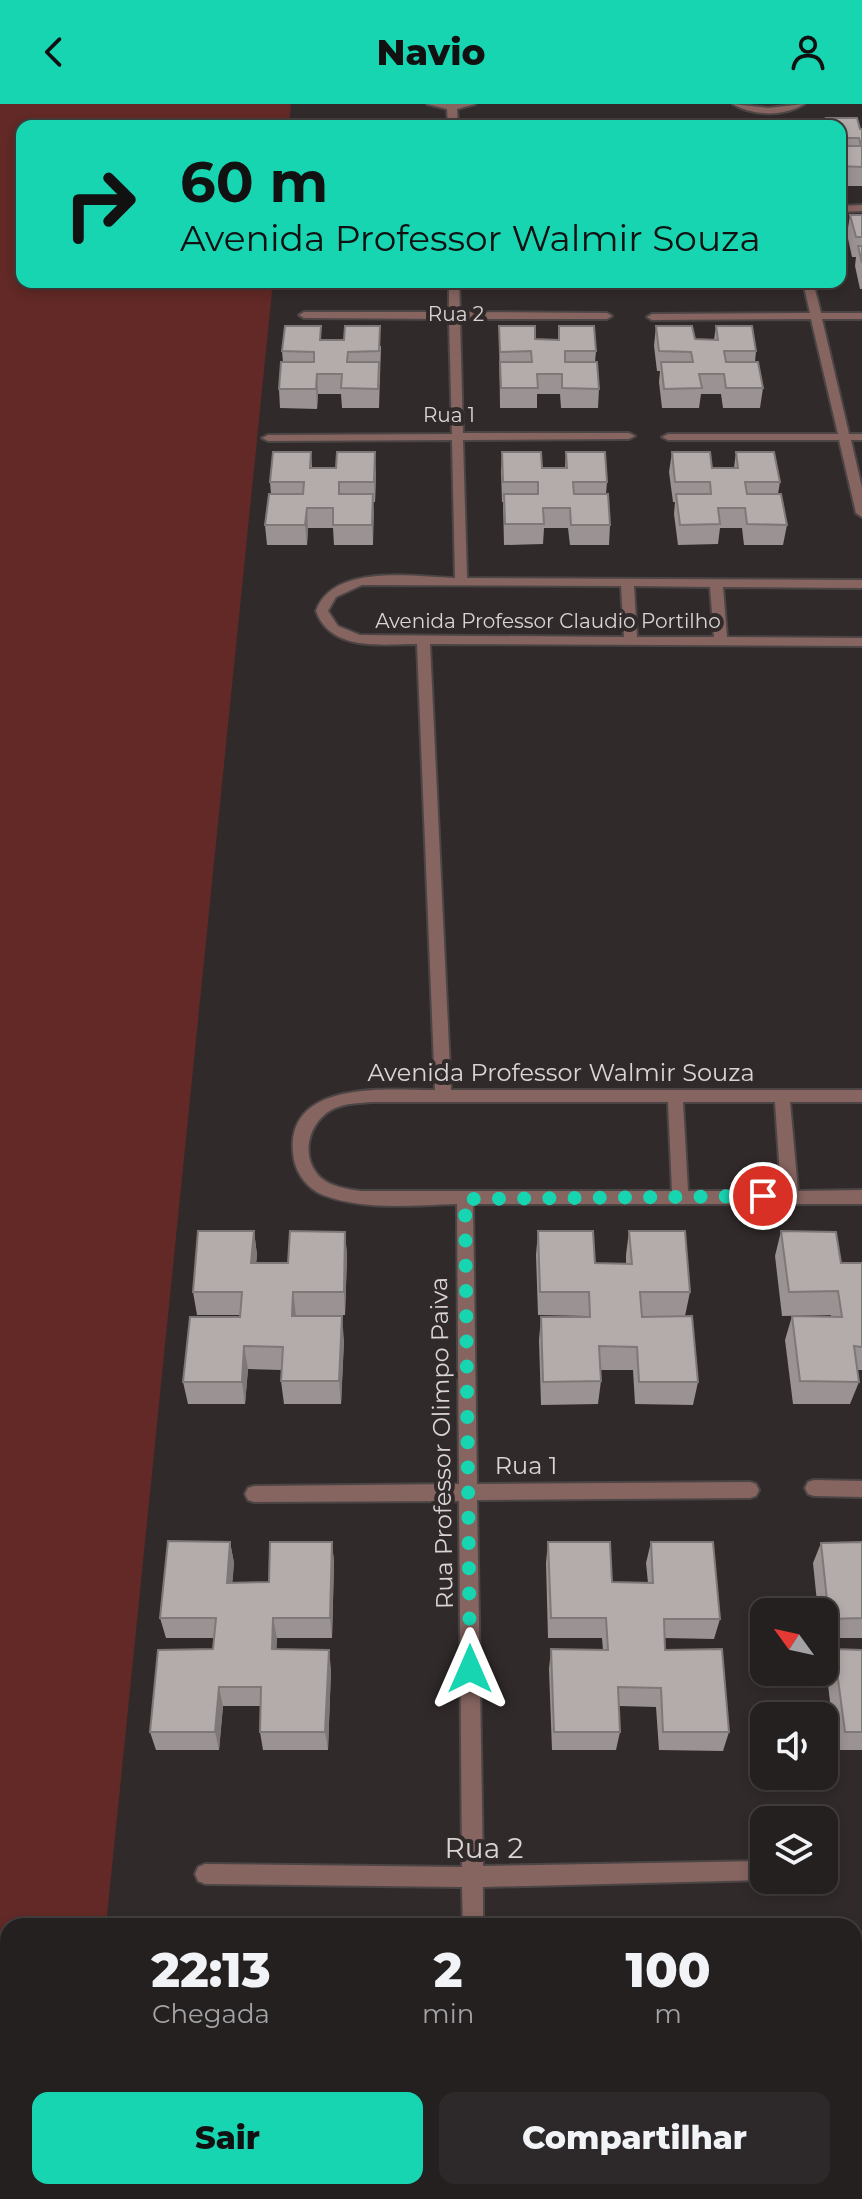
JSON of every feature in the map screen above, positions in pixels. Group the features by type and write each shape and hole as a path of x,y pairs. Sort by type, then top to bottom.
{"street":[{"path":"432,104 452,107 470,104"},
{"path":"738,104 776,116 799,104"},
{"path":"452,107 452,120"},
{"path":"454,288 461,580"},
{"path":"809,288 862,513"},
{"name":"Rua 2","path":"304,315 607,316"},
{"path":"652,317 862,316"},
{"name":"Rua 1","path":"268,438 629,436"},
{"path":"668,437 862,437"},
{"name":"Avenida Professor Claudio Portilho","path":"862,584 362,581 338,590 324,603 322,611 324,620 346,637 367,640 862,642"},
{"path":"627,582 631,641"},
{"path":"716,583 721,642"},
{"path":"423,641 443,1095"},
{"path":"675,1095 680,1196"},
{"name":"Avenida Professor Walmir Souza","path":"862,1096 372,1096 335,1101 307,1125 298,1145 301,1165 316,1183 361,1198 862,1197"},
{"path":"782,1096 790,1196"},
{"name":"Rua Professor Olimpo Paiva","path":"465,1199 473,1918"},
{"path":"814,1488 862,1489"},
{"name":"Rua 1","path":"254,1494 750,1490"},
{"name":"Rua 2","path":"205,1874 471,1877 750,1871"}],"shaded area":[{"path":"0,104 291,104 290,120 16,120 16,288 272,288 107,1918 0,1918"}],"building":[{"path":"857,118 862,129 862,167 846,166 846,146 861,146 859,138 846,138 846,120 826,120"},
{"path":"850,215 862,215 862,237 856,237"},
{"path":"285,326 321,326 320,340 344,340 345,326 380,326 379,351 348,352 347,362 379,362 378,389 341,388 342,374 317,374 316,389 279,389 281,362 314,362 314,352 282,351"},
{"path":"499,326 535,326 535,339 559,340 559,326 594,326 596,351 565,351 565,362 597,362 599,389 562,388 562,374 537,374 538,388 501,388 500,362 532,362 531,351 500,352"},
{"path":"656,326 692,326 695,339 718,340 716,326 752,326 756,351 724,351 726,362 758,362 763,388 726,388 724,374 699,374 702,388 664,389 661,362 693,362 691,352 659,351"},
{"path":"273,452 311,452 310,468 336,468 337,452 375,452 374,482 339,482 339,494 373,494 372,525 333,525 333,508 307,508 305,525 265,525 269,494 303,494 304,482 270,482"},
{"path":"502,452 541,452 542,468 567,468 566,452 605,452 607,482 573,482 574,494 608,494 610,525 571,525 570,508 543,508 544,524 505,524 504,494 538,494 538,482 503,482"},
{"path":"672,452 710,452 712,468 738,468 736,452 774,452 780,482 745,482 747,494 781,494 787,525 747,524 745,508 718,508 720,524 680,525 676,494 711,494 710,482 675,482"},
{"path":"198,1231 254,1231 251,1263 288,1263 290,1231 345,1232 344,1292 293,1292 292,1316 342,1316 339,1381 281,1381 283,1347 244,1346 242,1382 183,1382 190,1317 240,1317 242,1292 193,1292"},
{"path":"538,1231 593,1231 595,1263 632,1264 629,1231 685,1231 690,1292 640,1292 642,1317 692,1316 698,1382 639,1382 637,1347 599,1346 601,1381 543,1382 541,1317 590,1317 589,1292 540,1292"},
{"path":"781,1231 836,1232 841,1263 862,1263 862,1347 854,1346 859,1382 800,1381 792,1316 842,1317 838,1291 789,1292"},
{"path":"168,1541 230,1542 227,1583 269,1582 270,1542 332,1542 330,1618 273,1618 272,1649 329,1650 325,1732 260,1732 261,1687 219,1687 215,1732 150,1732 158,1650 213,1649 216,1618 160,1618"},
{"path":"548,1542 610,1542 612,1582 653,1583 651,1542 713,1542 720,1619 664,1619 665,1650 722,1649 729,1732 663,1732 661,1688 618,1687 620,1732 554,1732 551,1649 608,1650 606,1618 551,1618"},
{"path":"862,1542 862,1618 838,1619 838,1598 827,1598 821,1543"},
{"path":"838,1649 862,1650 862,1732 845,1732 838,1679"}],"route":[{"path":"470,1669 465,1199 763,1196"}]}
